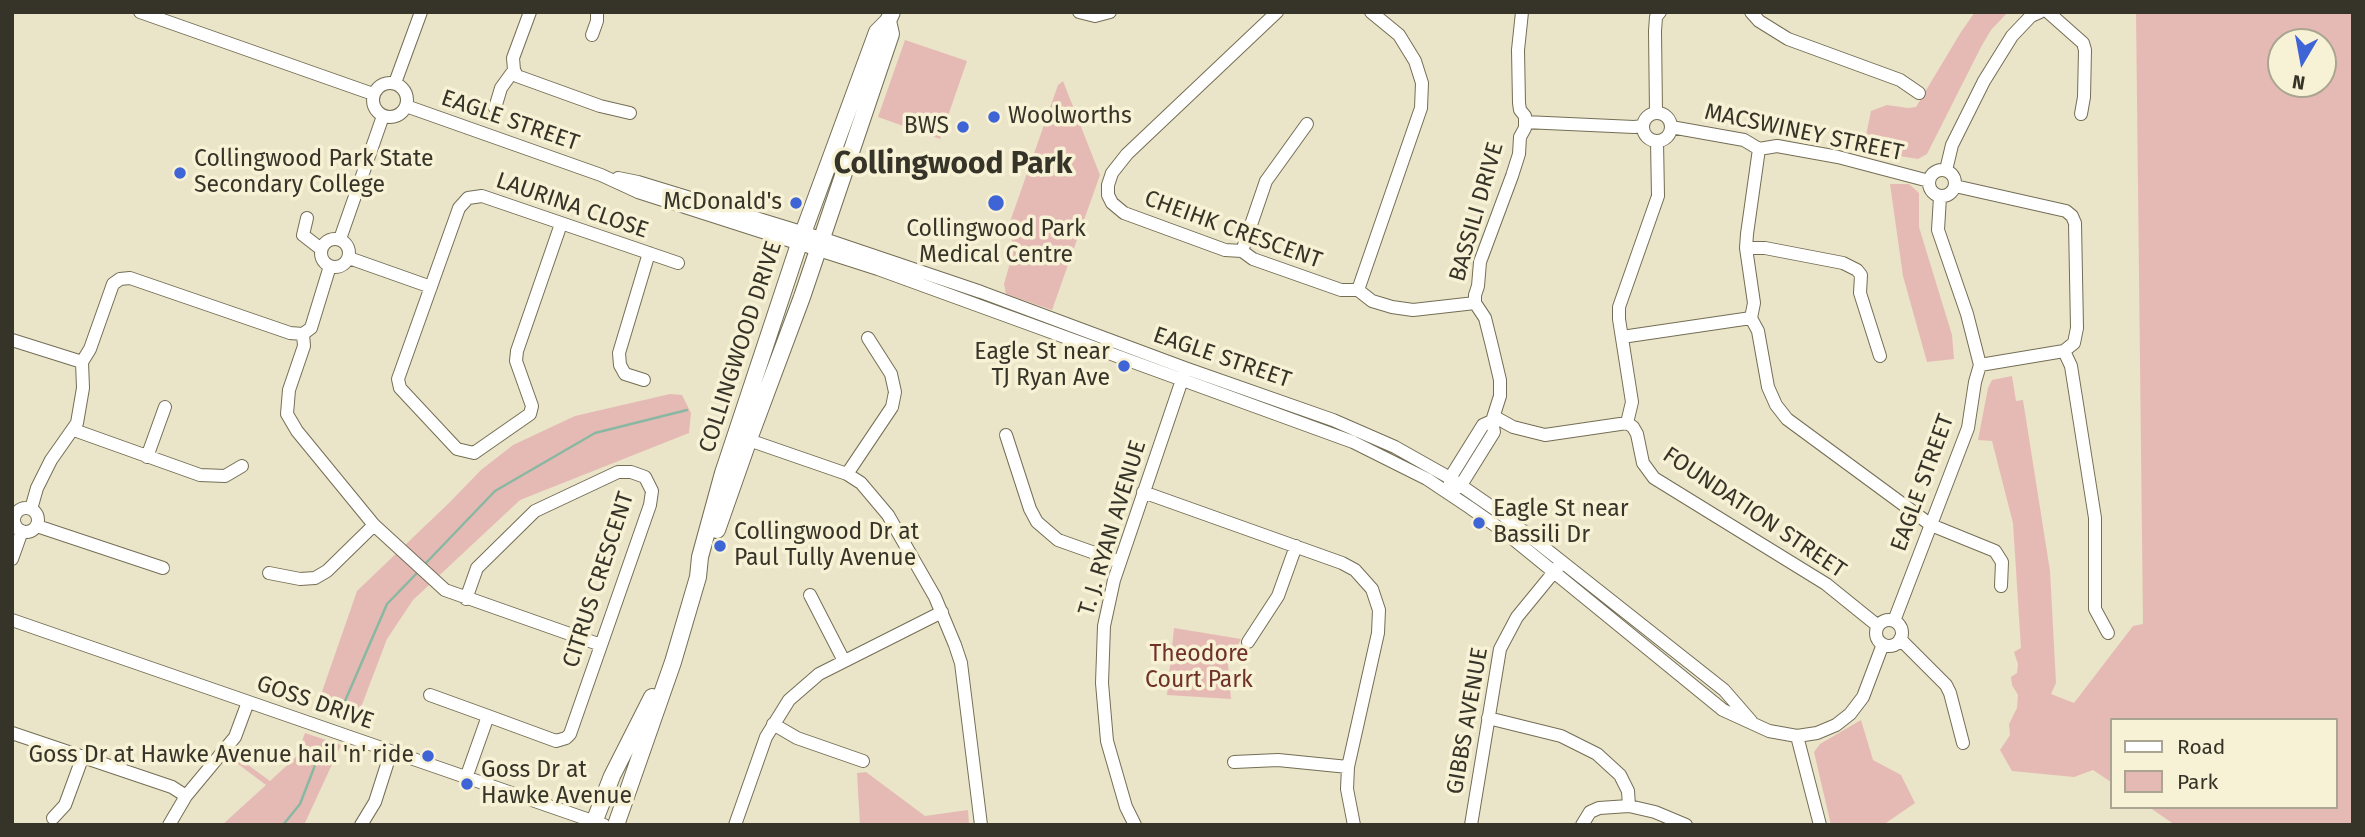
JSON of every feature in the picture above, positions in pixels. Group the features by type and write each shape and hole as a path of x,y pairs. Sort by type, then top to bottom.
{"main road":[{"name":"COLLINGWOOD DRIVE","path":"616,825 673,662 698,577 708,559 801,239 877,32 890,17"},
{"name":"COLLINGWOOD DRIVE","path":"742,437 802,297 891,34 890,17"},
{"name":"COLLINGWOOD DRIVE","path":"597,824 618,763 673,662"}],"street":[{"path":"139,12 373,94"},
{"path":"395,83 421,12"},
{"path":"530,12 513,58 517,76 600,106 629,113"},
{"path":"592,35 597,12"},
{"path":"1079,12 1095,16 1110,12"},
{"name":"CHEIHK CRESCENT","path":"1277,12 1112,173 1108,185 1108,195 1112,203 1124,214 1225,250 1242,251 1253,259 1341,290 1359,290 1372,301 1392,307 1413,310 1475,303"},
{"path":"1359,290 1421,108 1422,83 1415,61 1399,35 1371,12"},
{"name":"BASSILI DRIVE","path":"1449,493 1493,432 1493,419 1500,396 1500,380 1485,318 1475,303 1480,262 1512,176 1525,122 1519,103 1518,50 1522,12"},
{"path":"1656,113 1655,31 1656,17 1660,12"},
{"path":"1751,12 1759,21 1788,38 1900,80 1919,93"},
{"path":"1946,170 1952,145 1984,81 2012,36 2031,16 2040,12"},
{"path":"2048,12 2083,43 2084,97 2081,114"},
{"path":"495,108 501,88 514,70"},
{"path":"395,83 404,90 406,106 399,114 383,116 373,105 373,94 379,85 395,83"},
{"name":"EAGLE STREET","path":"406,106 601,175 638,182 819,243 1183,374 1353,442 1396,462 1449,493 1495,525 1723,710 1769,731 1797,736 1816,733 1836,725 1850,715 1863,696 1883,644"},
{"path":"1656,113 1664,116 1671,127 1668,135 1657,141 1646,136 1643,126 1647,117 1656,113"},
{"path":"340,239 383,116"},
{"path":"1525,122 1643,126"},
{"path":"1242,251 1266,181 1307,124"},
{"name":"MACSWINEY STREET","path":"1671,127 1744,140 1759,149 1777,146 1838,157 1929,181"},
{"path":"1493,419 1513,428 1545,435 1627,423 1632,401 1619,307 1658,196 1657,141"},
{"path":"1759,149 1746,248 1754,303 1751,318 1758,331 1768,387 1776,405 1787,419 1931,525 1995,551 2002,562 2001,586"},
{"path":"1946,170 1953,175 1955,186 1951,193 1940,197 1932,192 1929,181 1933,173 1946,170"},
{"path":"1955,186 2057,208 2072,216 2076,232 2077,338 2071,347 2064,351 1980,365"},
{"name":"LAURINA CLOSE","path":"431,287 459,208 468,198 482,196 678,263"},
{"name":"EAGLE STREET","path":"1894,621 1968,428 1980,365 1967,314 1938,230 1940,197"},
{"path":"307,218 303,235 321,249 323,261 330,266 343,265 349,258 348,244 340,239 331,239 321,249"},
{"path":"349,258 431,287 398,379 400,388 457,449 474,453 530,414 532,406 516,361 517,351 561,224"},
{"path":"1746,248 1765,247 1843,264 1857,270 1861,275 1860,293 1880,356"},
{"path":"644,380 625,374 620,365 619,353 649,253"},
{"path":"31,509 37,488 51,460 74,430 83,388 82,362 90,349 113,284 120,279 130,278 290,333 303,334 311,328 330,266"},
{"path":"1622,337 1751,318"},
{"path":"303,334 304,346 289,390 287,414 297,431 374,525 445,590 601,645"},
{"path":"847,474 892,407 895,392 891,374 868,338"},
{"path":"12,340 82,362"},
{"path":"2064,351 2071,366 2095,518 2095,609 2108,634"},
{"name":"EAGLE STREET","path":"1183,374 1361,431 1456,482 1562,561 1724,691 1753,724"},
{"name":"T. J. RYAN AVENUE","path":"1135,825 1126,807 1107,741 1102,694 1104,626 1120,562 1183,374"},
{"path":"147,457 165,407"},
{"name":"FOUNDATION STREET","path":"1627,423 1637,434 1643,463 1654,478 1826,584 1878,626"},
{"path":"74,430 210,477 225,476 242,466"},
{"path":"1006,435 1030,509 1037,522 1058,540 1120,562"},
{"path":"742,437 847,474 861,483 888,515 942,612 961,663 981,825"},
{"name":"CITRUS CRESCENT","path":"466,599 477,568 535,512 618,472 631,472 645,477 652,491 650,505 570,734 556,741 488,716"},
{"path":"1143,492 1342,563 1355,570 1372,589 1377,600 1378,633 1348,767 1347,789 1354,825"},
{"path":"24,508 31,509 38,516 37,526 30,531 22,531 16,525 14,516 24,508"},
{"path":"269,573 300,579 315,578 327,571 374,525"},
{"path":"37,526 163,568"},
{"path":"12,559 22,531"},
{"path":"1248,642 1278,596 1296,547"},
{"name":"GIBBS AVENUE","path":"1471,825 1497,659 1517,617 1562,561"},
{"path":"810,595 844,661"},
{"path":"735,825 766,737 789,700 819,674 942,612"},
{"name":"GOSS DRIVE","path":"12,620 597,824"},
{"path":"1886,620 1894,621 1901,631 1900,639 1894,644 1883,644 1877,636 1878,626 1886,620"},
{"path":"1900,639 1950,693 1963,743"},
{"path":"430,695 488,716 466,778"},
{"path":"169,825 186,796 235,737 248,702"},
{"path":"1488,718 1561,736 1597,754 1620,775 1628,791 1629,806"},
{"path":"773,724 797,738 863,761"},
{"path":"12,733 172,787 186,796"},
{"path":"1797,736 1820,825"},
{"path":"361,825 375,802 391,752"},
{"path":"53,818 65,805 83,756"},
{"path":"1234,762 1278,760 1348,767"},
{"path":"1582,825 1590,813 1599,808 1629,806 1655,812 1686,825"}],"green space":[{"path":"1975,12 2008,12 1991,30 1981,47 1927,154 1918,159 1863,150 1871,111 1887,105 1916,107"},
{"path":"2136,12 2353,12 2353,825 2175,825 2152,809 2337,809 2337,718 2110,718 2110,781 2093,770 2074,777 2012,771 2000,750 2010,735 2009,724 2017,708 2018,695 2011,677 2017,673 2018,664 2014,652 2021,648 2013,523 1992,441 1978,440 1992,380 2012,376 2016,401 2023,400 2050,571 2056,683 2051,694 2074,703 2133,626 2143,624"},
{"path":"905,40 967,61 940,139 878,117"},
{"path":"1063,81 1100,175 1052,310 1006,294 1004,284 1014,249 1011,236 1005,236 1058,85"},
{"path":"1890,184 1909,184 1919,193 1919,227 1952,335 1954,359 1927,362 1903,276"},
{"path":"670,394 682,395 691,413 689,433 520,500 413,600 387,639 355,723 316,709 357,591 481,470 513,445 575,416"},
{"name":"Theodore Court Park","path":"1174,628 1241,639 1228,664 1231,699 1167,695"},
{"path":"1861,720 1873,760 1901,775 1915,803 1883,825 1831,825 1814,752 1820,744"},
{"path":"305,733 341,745 304,825 222,825 266,785 234,761 237,757 270,781 296,757"},
{"path":"866,772 925,816 968,810 969,824 860,825 857,773"}],"waterway":[{"path":"425,564 495,491 595,433 687,410"},
{"path":"342,708 387,604 418,572"},
{"path":"283,825 300,804 324,742"}],"place":[{"name":"Woolworths","path":"994,117"},
{"name":"BWS","path":"963,127"},
{"name":"Collingwood Park State Secondary College","path":"180,173"},
{"name":"McDonald's","path":"796,203"},
{"name":"Collingwood Park Medical Centre","path":"996,203"},
{"name":"Eagle St near TJ Ryan Ave","path":"1124,366"},
{"name":"Eagle St near Bassili Dr","path":"1479,523"},
{"name":"Collingwood Dr at Paul Tully Avenue","path":"720,546"},
{"name":"Goss Dr at Hawke Avenue hail 'n' ride","path":"428,756"},
{"name":"Goss Dr at Hawke Avenue","path":"467,784"}],"district":[{"name":"Collingwood Park","path":"953,165"}]}
